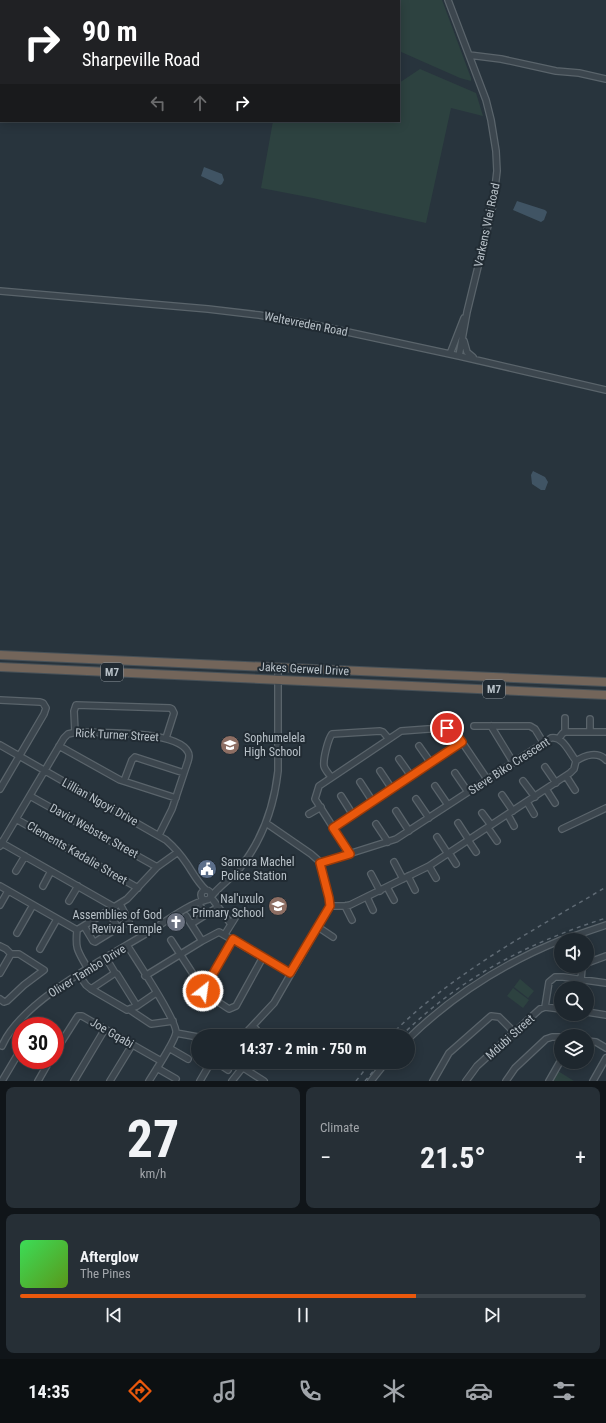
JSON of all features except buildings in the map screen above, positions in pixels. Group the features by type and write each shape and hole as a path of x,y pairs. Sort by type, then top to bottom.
{"highway":[{"name":"Jakes Gerwel Drive","path":"0,655 606,682"},
{"name":"Jakes Gerwel Drive","path":"0,667 606,695"}],"street":[{"name":"Varkens Vlei Road","path":"448,0 473,65 491,120 496,151 497,171 493,205 467,312 459,356"},
{"path":"469,55 501,59 556,71 579,73 606,79"},
{"path":"473,65 482,57"},
{"name":"Weltevreden Road","path":"0,291 258,314 476,359 606,390"},
{"name":"Varkens Vlei Road","path":"450,354 467,312"},
{"path":"463,335 465,349 476,359"},
{"name":"Oliver Tambo Drive","path":"1,1044 8,1034 44,998 88,969 194,904 210,899 239,869 249,855 266,823 274,796 278,771 278,667"},
{"path":"0,700 40,702 43,703 46,708 19,756 2,780 0,789"},
{"path":"74,732 74,711 76,705 170,708 174,713 166,738"},
{"path":"559,738 564,732 565,718"},
{"path":"590,719 590,732"},
{"path":"474,726 530,726 535,729 543,742"},
{"path":"491,726 513,762"},
{"path":"350,854 315,798 318,788 331,777 403,730 447,728 453,730 487,779"},
{"path":"331,777 324,766 324,762 329,739 332,734 380,731 383,732 389,739"},
{"name":"Rick Turner Street","path":"1,844 66,735 74,732 143,734 166,738 182,745 188,752 188,761 176,798 158,835"},
{"path":"564,732 606,732"},
{"name":"Steve Biko Crescent","path":"320,863 396,839 550,738 559,738 576,761"},
{"path":"333,828 462,742"},
{"name":"Lillian Ngoyi Drive","path":"0,745 158,835 173,846 178,852 204,892 211,893 210,899"},
{"path":"59,746 124,782 176,798"},
{"path":"418,746 431,763"},
{"path":"330,906 345,906 388,887 429,866 566,776 574,769 576,761 591,755 603,754 606,760"},
{"path":"124,782 132,760 135,757 184,773"},
{"path":"399,759 411,776"},
{"path":"545,767 556,783"},
{"path":"380,770 392,789"},
{"path":"455,773 468,792"},
{"path":"566,776 576,790"},
{"path":"523,781 534,797"},
{"path":"360,782 373,802"},
{"path":"435,786 448,805"},
{"path":"546,789 555,804"},
{"name":"David Webster Street","path":"30,796 157,867"},
{"path":"341,796 353,815"},
{"path":"502,796 514,826"},
{"path":"416,799 429,818"},
{"path":"527,802 534,814"},
{"path":"309,814 320,807"},
{"path":"562,829 606,808"},
{"path":"396,811 409,830"},
{"path":"482,813 497,841"},
{"name":"Clements Kadalie Street","path":"16,818 138,888"},
{"path":"250,1029 274,1003 330,906 320,863 311,854 266,823"},
{"path":"376,824 388,842"},
{"path":"458,824 476,852"},
{"path":"437,837 456,864"},
{"path":"1,844 25,856 114,907"},
{"path":"88,969 76,946 78,930 132,895 157,867 178,852"},
{"path":"16,871 25,856"},
{"path":"394,862 415,890"},
{"path":"429,866 436,878"},
{"path":"44,886 51,871"},
{"path":"371,874 380,890"},
{"path":"0,886 78,930"},
{"path":"69,901 78,886"},
{"name":"Oliver Tambo Drive","path":"194,904 204,892 220,887"},
{"path":"388,887 394,900"},
{"path":"0,905 8,891"},
{"path":"204,892 203,898 210,899 231,924"},
{"path":"367,897 373,910"},
{"path":"84,926 94,942 118,928 129,920 120,904"},
{"path":"17,932 33,905"},
{"path":"345,906 352,920"},
{"path":"201,907 206,915"},
{"path":"191,924 218,907"},
{"path":"108,911 118,928"},
{"path":"186,916 202,941"},
{"path":"225,934 235,918"},
{"path":"40,949 57,919"},
{"path":"583,933 606,925"},
{"path":"318,927 333,937"},
{"path":"145,976 217,932 225,934 290,973"},
{"path":"203,991 233,939"},
{"path":"171,940 203,991 208,996 231,1009 234,1008 263,957"},
{"path":"415,1033 442,1010 490,974 554,944"},
{"path":"127,945 176,1028 176,1033 169,1048 149,1081"},
{"path":"0,946 11,954 19,954 44,970 24,985 7,1001 4,1002 0,999"},
{"path":"0,973 11,954"},
{"path":"594,960 606,956"},
{"path":"106,958 137,1006"},
{"path":"91,989 115,973"},
{"path":"581,980 582,973"},
{"path":"79,975 91,989 126,1010 130,1010 151,1024 173,1021"},
{"path":"545,1007 549,982 558,976 606,982"},
{"path":"130,1010 156,993"},
{"name":"Mdubi Street","path":"466,1081 477,1066 540,1009 545,1007 554,1008"},
{"path":"594,1013 606,1015"},
{"name":"Joe Gqabi","path":"64,1037 78,1016 82,1016 161,1061"},
{"path":"433,1081 449,1053 490,1017 499,1017 514,1032"},
{"path":"253,1026 256,1029"},
{"path":"74,1081 105,1029"},
{"path":"176,1033 191,1036"},
{"path":"506,1081 515,1068 546,1039 554,1037"},
{"path":"594,1042 606,1048"},
{"path":"110,1081 132,1045"},
{"path":"169,1048 188,1059"},
{"path":"593,1081 606,1058"},
{"path":"2,1081 12,1064"},
{"path":"157,1068 176,1079"},
{"path":"39,1081 45,1069"},
{"path":"202,1080 208,1069"},
{"path":"232,1081 240,1069"},
{"path":"250,1069 264,1081"},
{"path":"371,1081 380,1069"},
{"path":"549,1081 556,1069"}],"green space":[{"path":"400,0 442,0 471,81 460,78 400,51"},
{"path":"420,69 476,93 483,116 451,108 426,223 261,188 273,122 400,122 400,82"},
{"path":"520,979 534,991 528,998 514,987"},
{"path":"513,988 529,1000 523,1008 507,996"},
{"path":"558,1071 574,1081 552,1081"}],"water":[{"path":"204,167 222,174 224,180 222,184 220,185 201,176"},
{"path":"517,201 545,210 547,212 544,220 541,222 513,210"},
{"path":"533,471 545,477 548,482 545,490 541,490 532,484 531,475"}],"railway":[{"path":"397,1029 439,992 466,973 521,937 606,887"},
{"path":"409,1029 447,997 496,965 549,939 606,918"},
{"path":"356,1081 365,1069"},
{"path":"365,1081 375,1069"}],"place":[{"name":"Sophumelela High School","path":"230,745"},
{"name":"Samora Machel Police Station","path":"207,869"},
{"name":"Nal'uxulo Primary School","path":"278,906"},
{"name":"Assemblies of God Revival Temple","path":"176,922"}],"route":[{"path":"203,991 233,939 290,973 330,906 320,863 350,854 333,828 462,742 453,730 447,728"}]}
